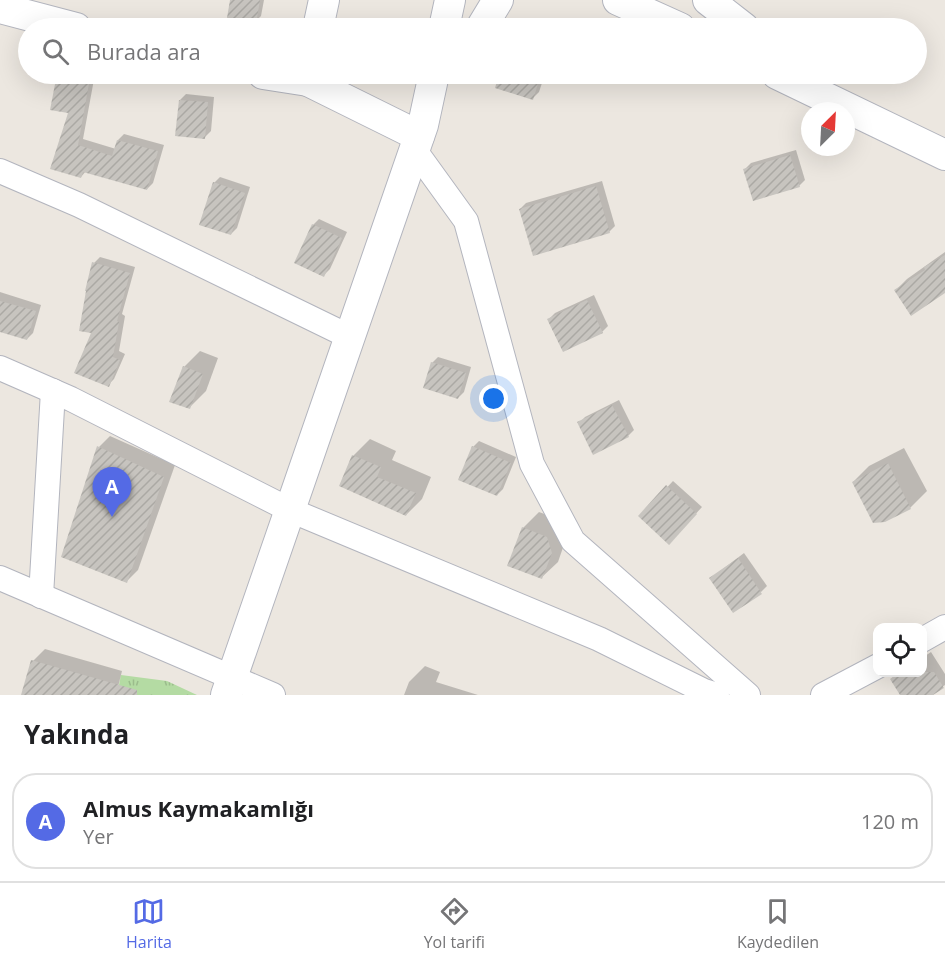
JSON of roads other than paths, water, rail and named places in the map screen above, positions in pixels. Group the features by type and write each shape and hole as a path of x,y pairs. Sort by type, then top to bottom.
{"street":[{"path":"320,18 324,0"},
{"path":"446,18 450,0"},
{"path":"487,18 498,0"},
{"path":"618,0 658,18"},
{"path":"708,0 731,18"},
{"path":"0,8 38,18"},
{"path":"322,84 419,137 466,221 532,464 573,540 748,695"},
{"path":"229,686 419,137 432,84"},
{"path":"419,137 448,84"},
{"path":"799,84 945,155"},
{"path":"814,84 834,100"},
{"path":"0,171 79,205 350,337"},
{"path":"0,368 53,391 290,510 599,639 704,691 717,695"},
{"path":"41,596 53,391"},
{"path":"0,578 229,686 273,695"},
{"path":"927,637 945,627"},
{"path":"823,695 873,669"}],"place":[{"name":"Almus Kaymakamlığı","path":"112,517"}]}
